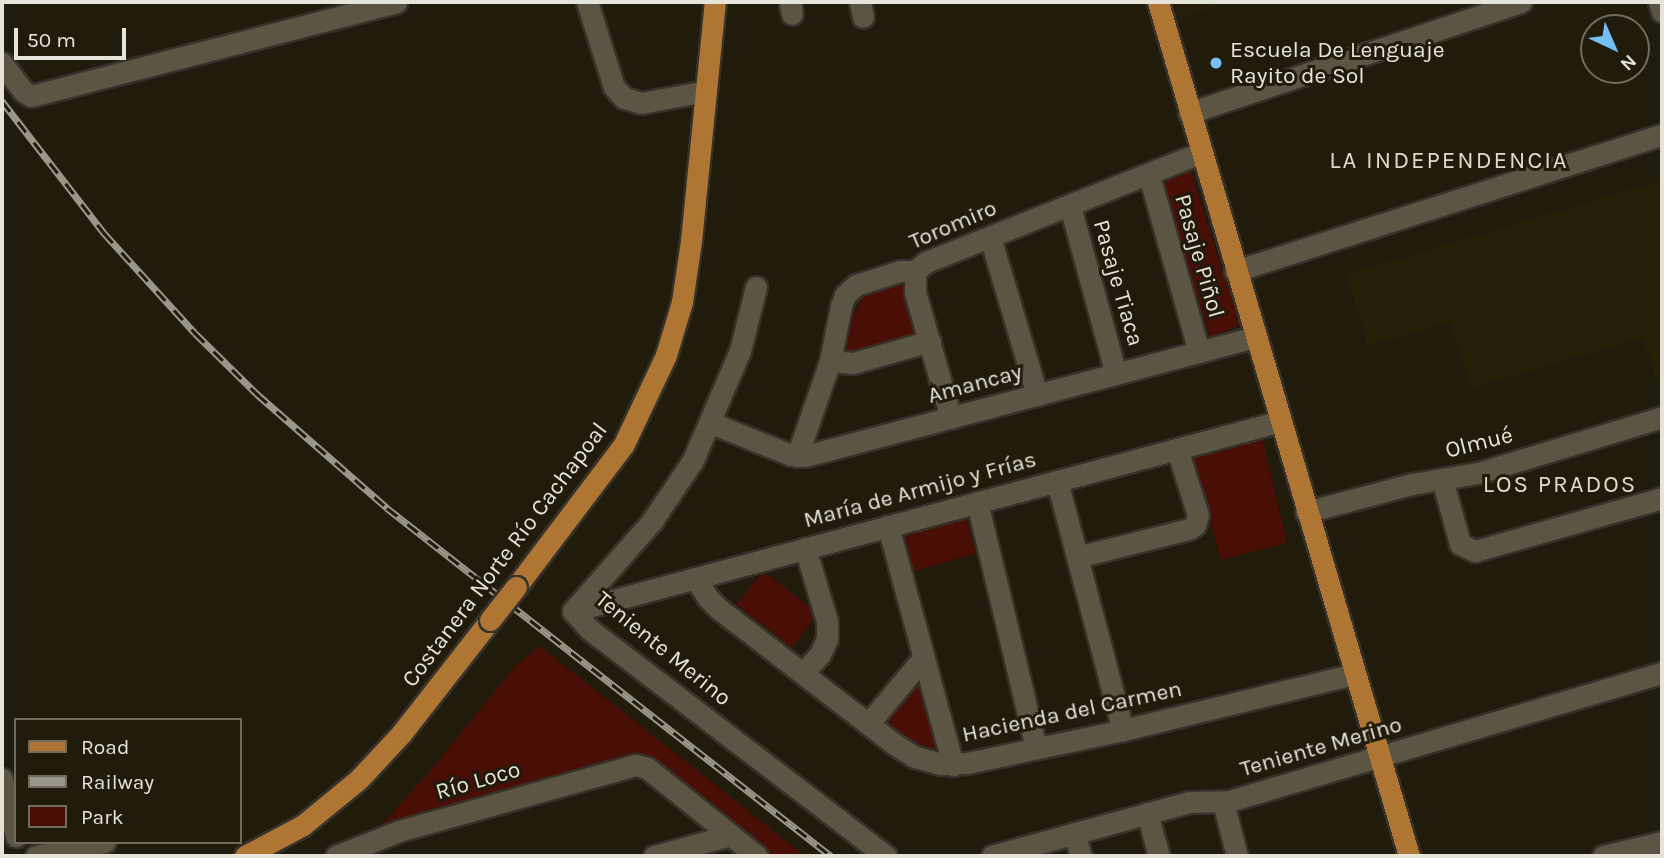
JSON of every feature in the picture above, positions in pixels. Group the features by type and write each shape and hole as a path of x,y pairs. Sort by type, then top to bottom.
{"main road":[{"name":"Costanera Norte Río Cachapoal","path":"245,856 303,825 359,779 401,734 617,454 647,402 666,355 686,274 715,2"},
{"path":"1158,2 1200,153 1409,856"}],"street":[{"path":"2,64 23,92 31,96 396,2"},
{"path":"587,2 614,87 624,99 641,103 706,91"},
{"path":"1189,113 1521,2"},
{"path":"1659,2 1662,12"},
{"path":"1235,271 1662,135"},
{"name":"Toromiro","path":"797,456 830,361 845,295 866,281 900,271 915,271 926,262 1200,153"},
{"name":"Pasaje Piñol","path":"1149,175 1199,352"},
{"name":"Pasaje Tiaca","path":"1070,206 1116,374"},
{"path":"990,237 1037,395"},
{"path":"915,271 915,292 951,418"},
{"name":"Teniente Merino","path":"756,287 740,352 693,460 670,496 572,611 589,629 886,856"},
{"name":"Amancay","path":"797,456 1255,337"},
{"path":"830,361 853,363 930,341"},
{"name":"Olmué","path":"1306,512 1393,488 1478,473 1662,417"},
{"name":"María de Armijo y Frías","path":"572,611 1281,421"},
{"path":"711,423 797,456"},
{"path":"1077,557 1195,525 1198,515 1177,449"},
{"path":"1442,479 1460,544 1475,551 1662,498"},
{"path":"1057,481 1123,730"},
{"path":"977,502 1036,748"},
{"path":"888,526 953,765"},
{"path":"803,673 820,654 827,639 828,621 805,548"},
{"name":"Hacienda del Carmen","path":"695,578 713,604 868,724 915,757 953,765 1123,730 1355,674"},
{"path":"868,724 924,657"},
{"name":"Teniente Merino","path":"1000,855 1199,800 1223,802 1662,673"},
{"name":"Río Loco","path":"336,856 399,831 636,765 647,768 730,835"},
{"path":"2,781 14,828"},
{"path":"1223,802 1237,856"},
{"path":"1147,813 1159,856"},
{"path":"1074,833 1081,856"},
{"path":"654,856 730,835 757,856"},
{"path":"1603,856 1662,842"},
{"path":"36,856 95,844"}],"shaded area":[{"path":"1174,2 1226,2 1179,19"},
{"path":"1662,180 1662,375 1656,377 1643,337 1472,388 1450,322 1368,346 1346,275"}],"green space":[{"path":"1190,169 1240,325 1210,337 1163,181"},
{"path":"904,275 920,333 843,357 853,316 862,298 880,282"},
{"path":"1262,437 1287,543 1221,560 1192,458"},
{"path":"965,515 976,553 912,572 901,534"},
{"path":"763,571 818,613 792,648 736,605"},
{"path":"540,646 805,856 766,856 632,753 382,824 430,771 517,664"},
{"path":"918,673 938,740 932,752 909,745 881,720"}],"railway":[{"path":"2,101 104,233 195,333 257,394 387,508 831,856"}],"place":[{"name":"Escuela De Lenguaje Rayito de Sol","path":"1216,63"}],"district":[{"name":"LA INDEPENDENCIA","path":"1449,161"},
{"name":"LOS PRADOS","path":"1560,485"}]}
